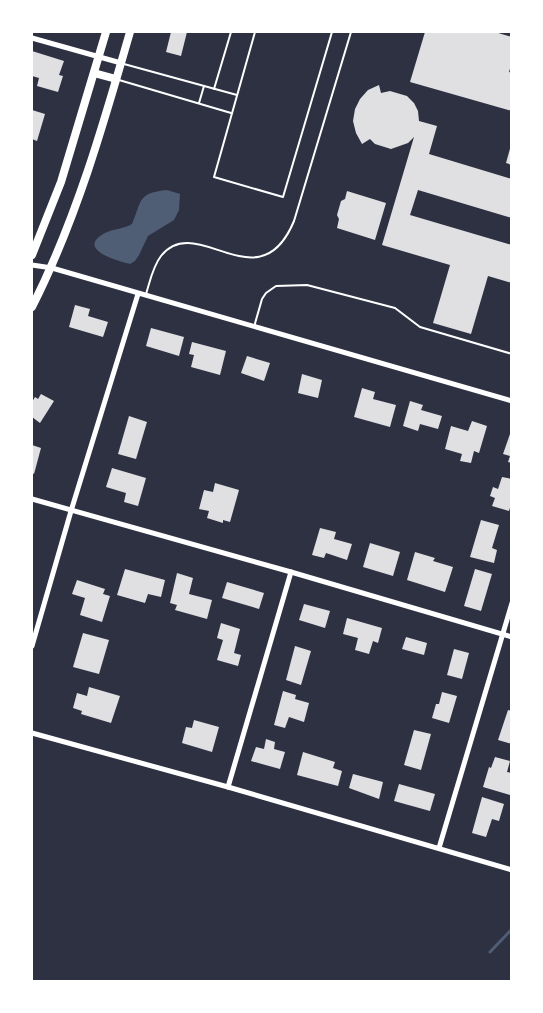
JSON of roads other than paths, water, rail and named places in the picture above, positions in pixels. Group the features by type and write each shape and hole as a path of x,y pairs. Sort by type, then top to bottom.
{"highway":[{"path":"32,255 61,182 106,32"},
{"path":"32,307 52,268 81,192 130,32"},
{"path":"94,73 116,79"}],"street":[{"path":"32,38 121,63"},
{"path":"32,265 52,268 512,401"},
{"path":"32,646 70,511 138,294"},
{"path":"32,499 512,637"},
{"path":"228,787 291,572"},
{"path":"439,848 512,603"},
{"path":"32,733 228,787 512,870"}],"lane":[{"path":"214,89 231,32"},
{"path":"255,32 214,177 283,197 332,32"},
{"path":"146,296 160,256 167,249 177,245 187,242 198,243 241,258 250,258 270,252 284,241 294,221 351,32"},
{"path":"121,63 237,95"},
{"path":"116,79 232,113"},
{"path":"199,104 204,86"},
{"path":"254,327 266,292 276,286 308,285 394,308 420,327 512,354"}],"water":[{"path":"167,190 180,194 179,210 174,220 148,236 135,261 130,264 116,260 96,249 94,244 105,233 132,224 145,196"}],"waterway":[{"path":"490,952 512,929"}]}
